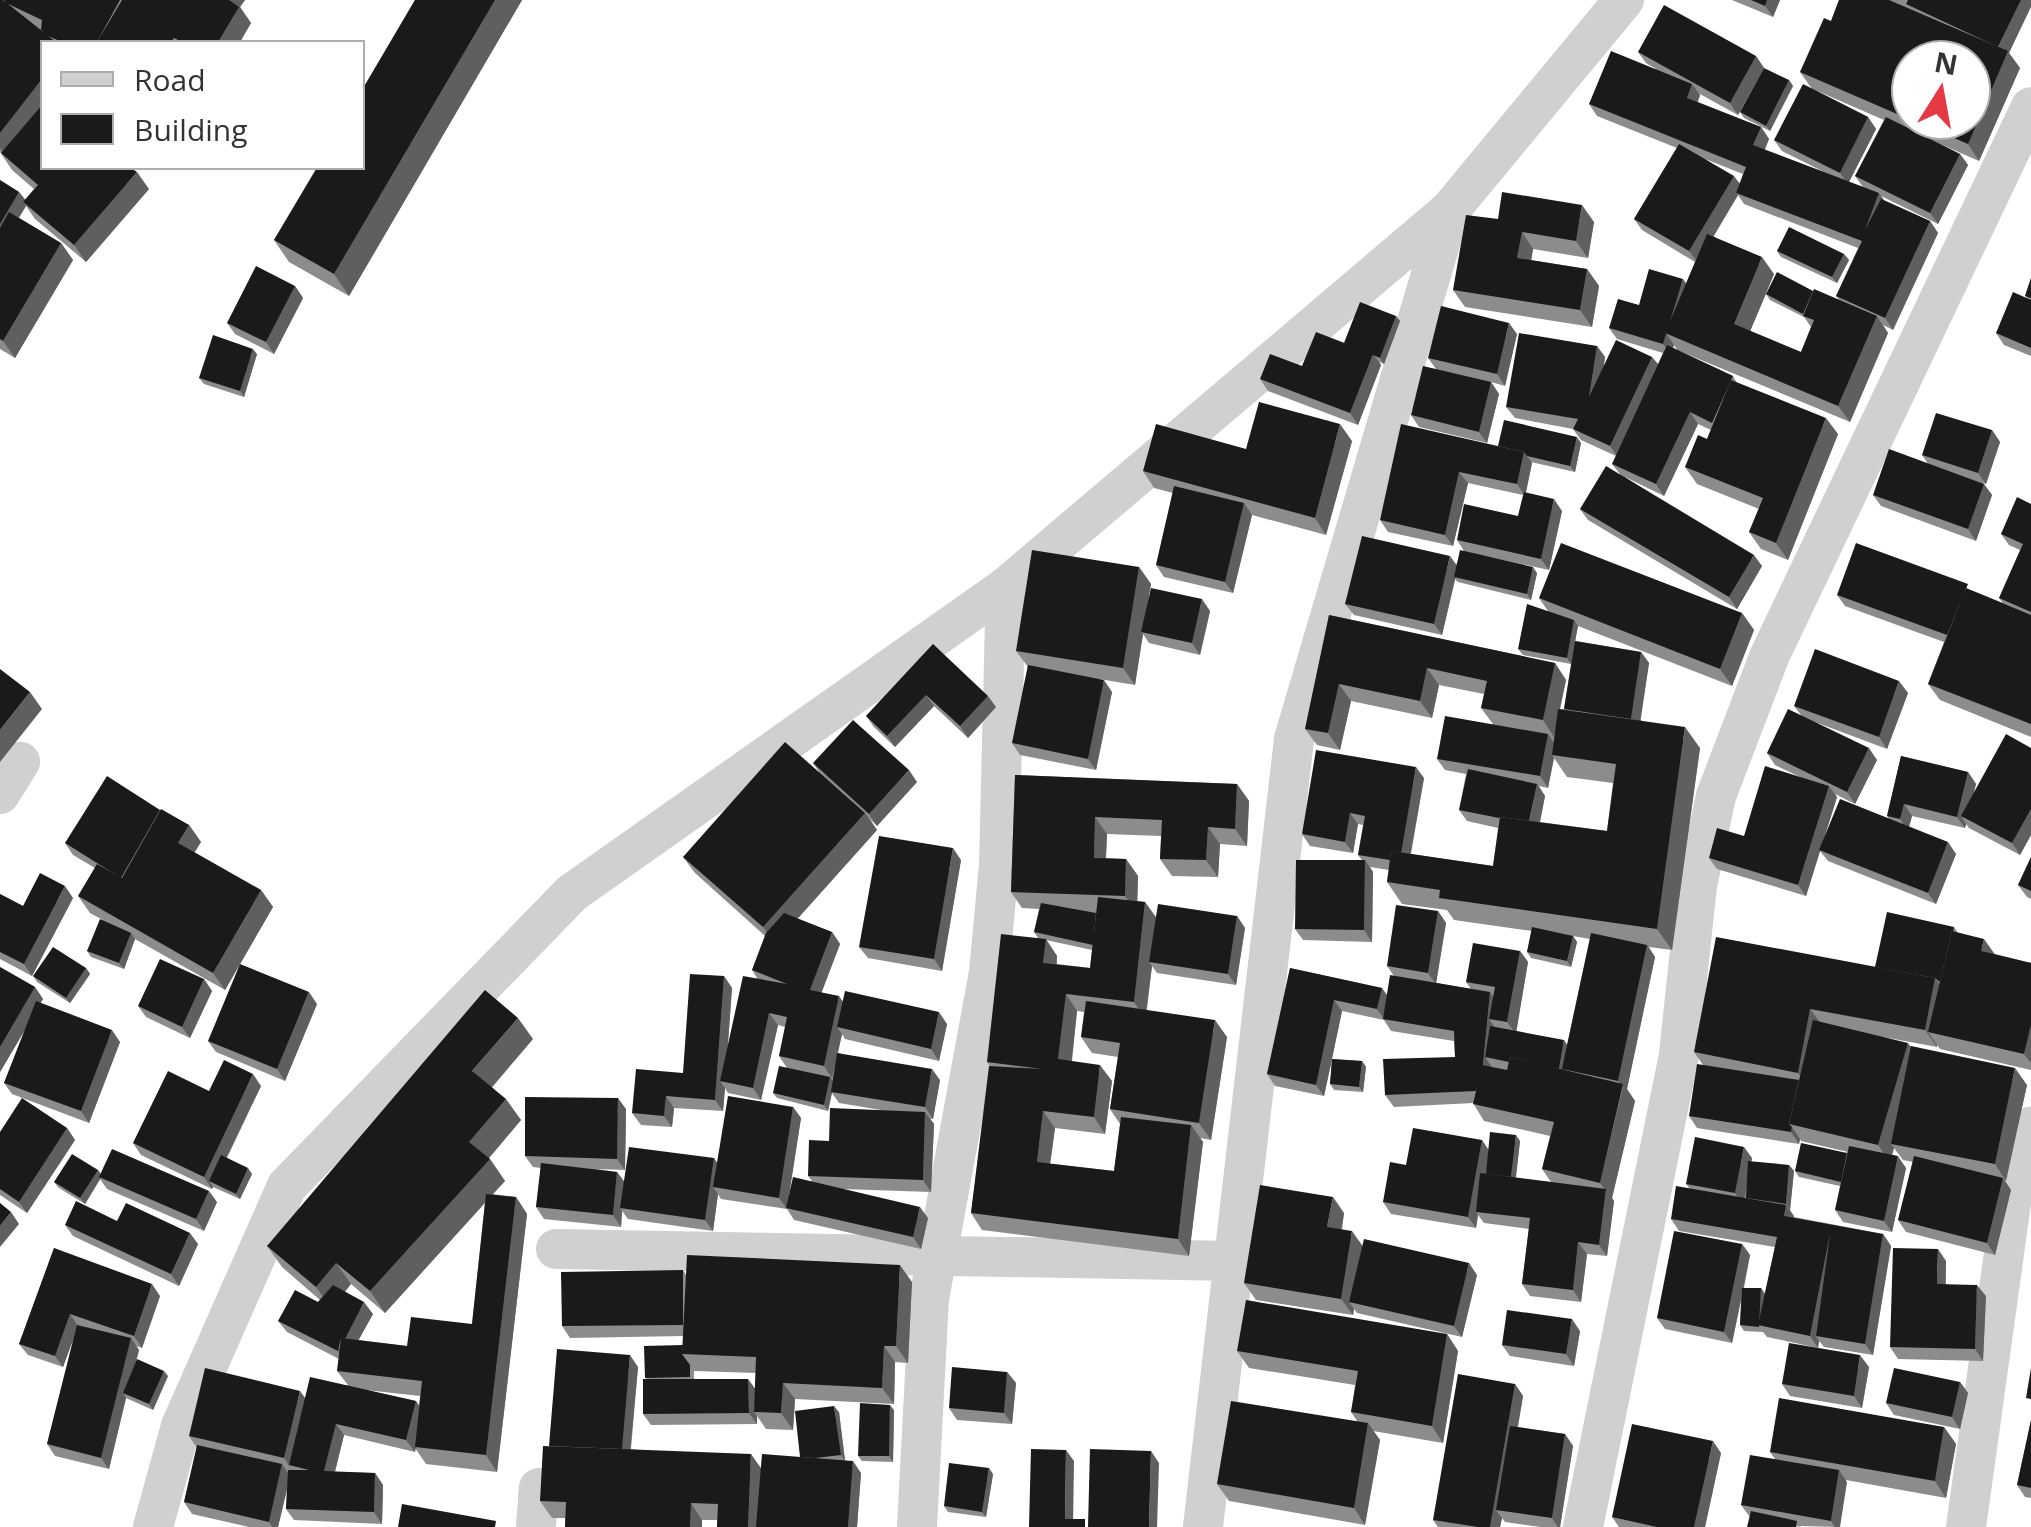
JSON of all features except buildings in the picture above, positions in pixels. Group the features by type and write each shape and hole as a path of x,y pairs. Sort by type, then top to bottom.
{"street":[{"path":"153,1527 181,1426 286,1186 572,894 1006,588 1450,210 1624,0"},
{"path":"1583,1527 1679,1054 1697,886 1716,796 1769,656 2031,107"},
{"path":"1203,1527 1294,739 1450,210"},
{"path":"917,1527 930,1299 989,973 999,865 1006,588"},
{"path":"1966,1527 2012,1197 2031,1127"},
{"path":"556,1249 1234,1260"}]}
